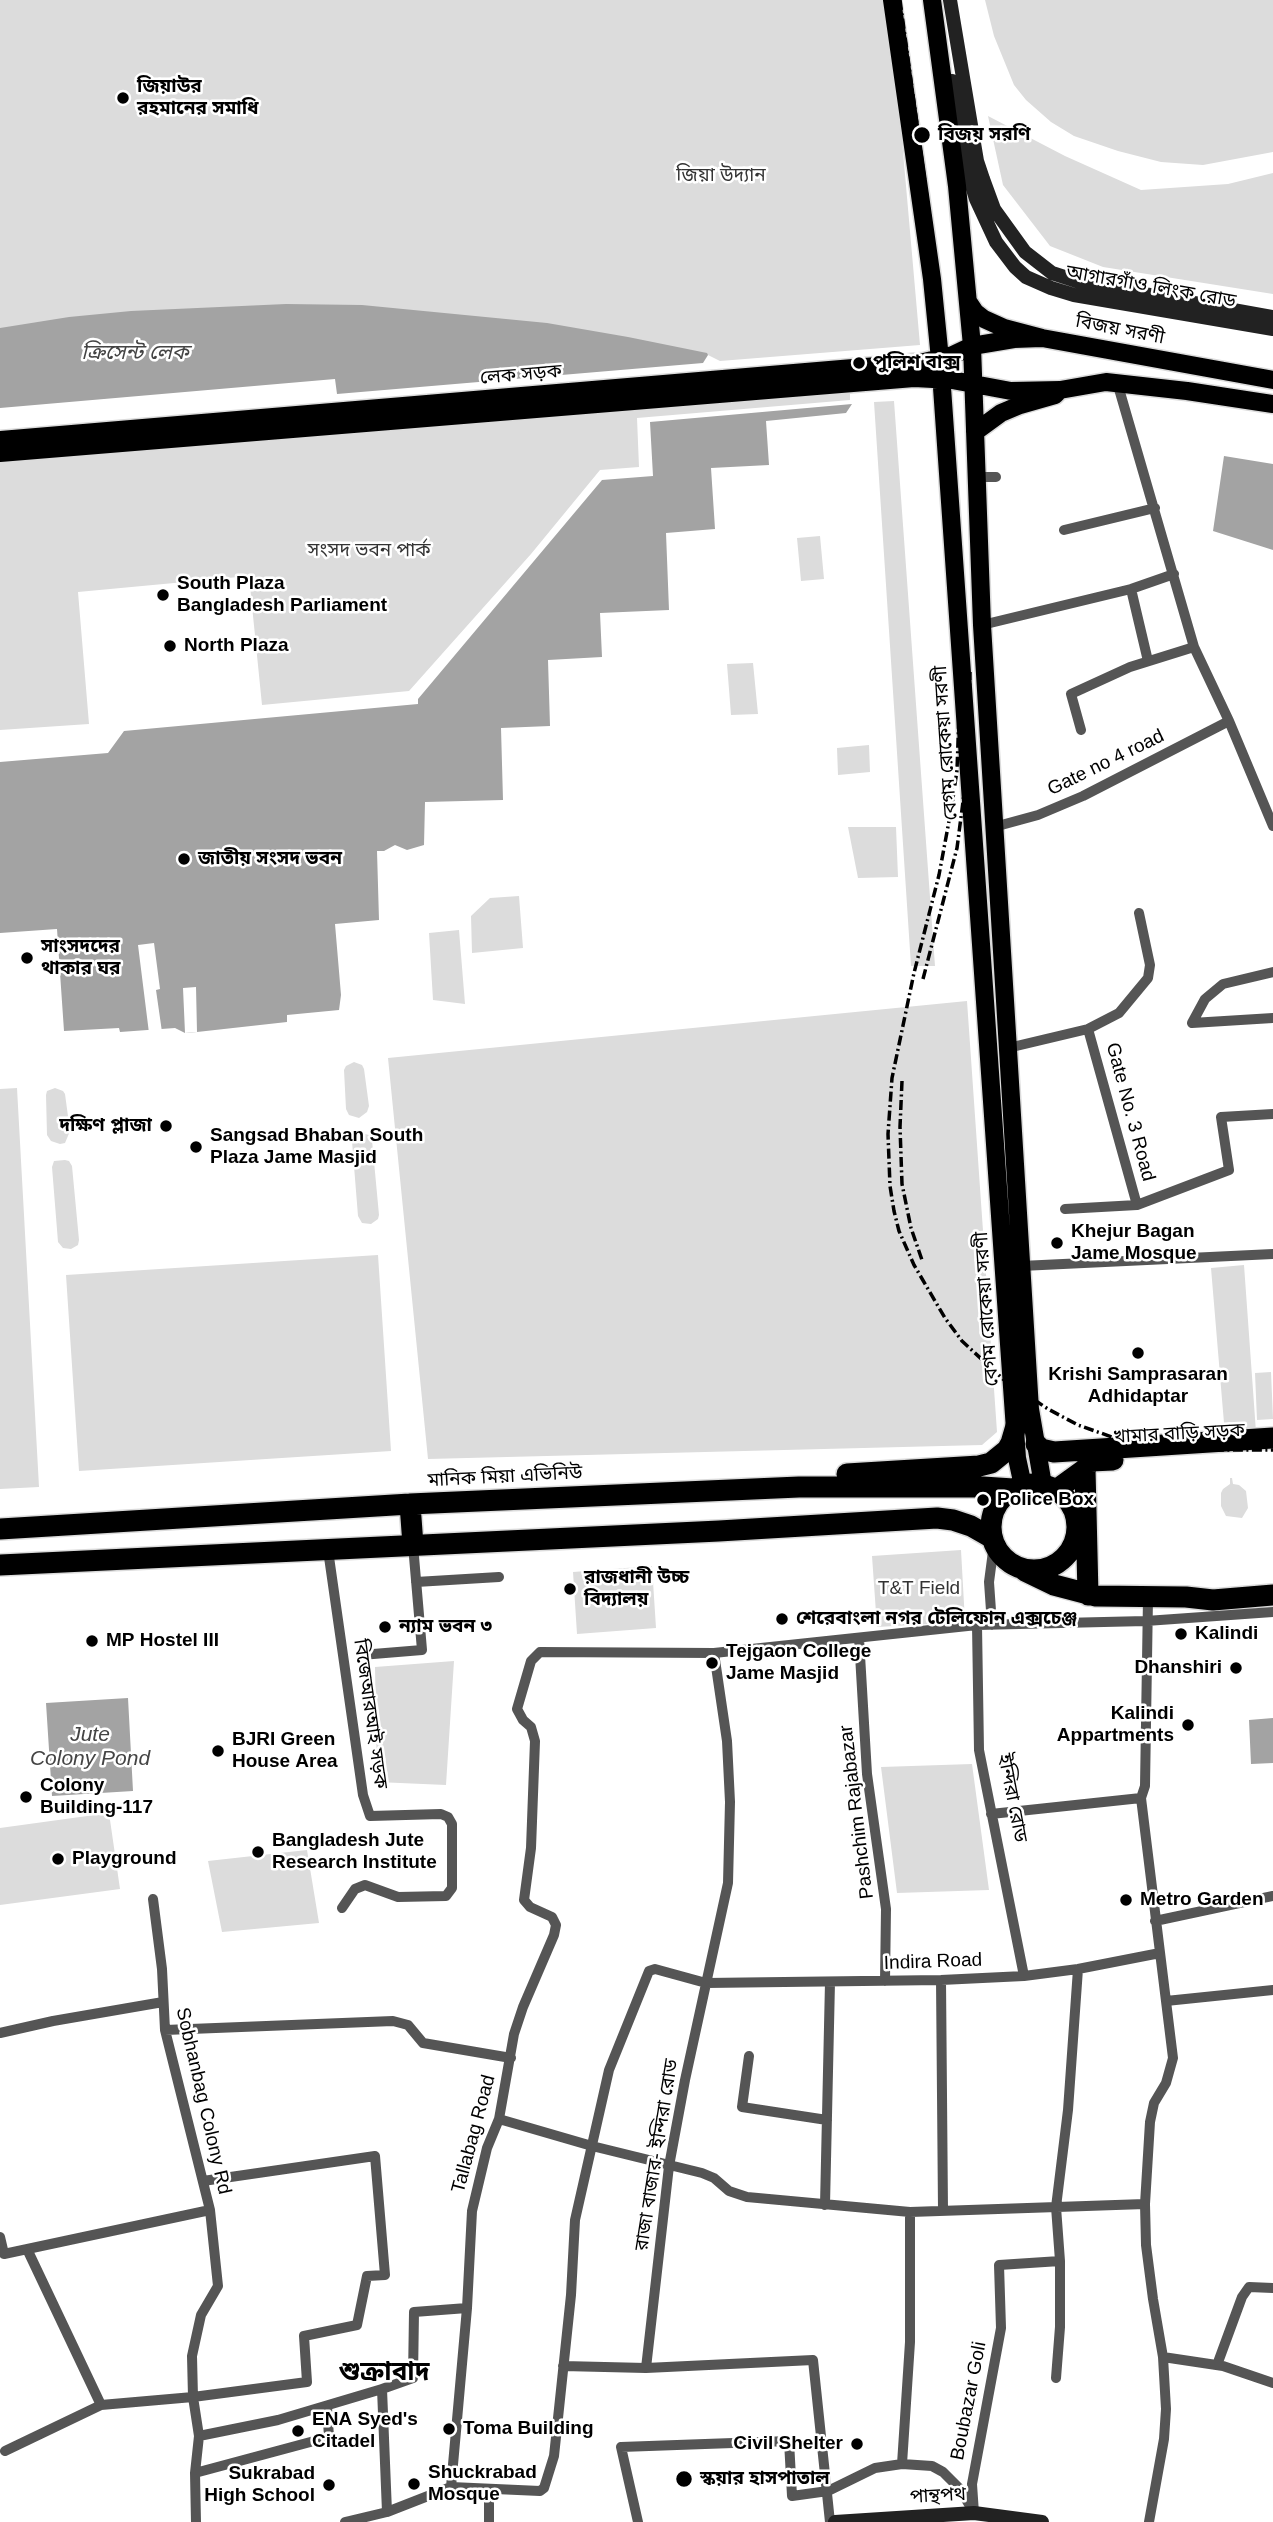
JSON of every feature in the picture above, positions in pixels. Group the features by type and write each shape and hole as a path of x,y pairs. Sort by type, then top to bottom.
{"highway":[{"path":"799,1487 824,1476 991,1463 1007,1450 1016,1426"},
{"path":"1036,1444 1041,1449 1054,1452 1273,1437"},
{"name":"খামার বাড়ি সড়ক","path":"1034,1487 1085,1469 1091,1461 1273,1452"},
{"path":"1085,1469 1088,1595"},
{"name":"মানিক মিয়া এভিনিউ","path":"0,1529 410,1504 799,1487 1034,1487"},
{"path":"993,1541 992,1517 1001,1499 1034,1487 1070,1502 1078,1528 1074,1546 1069,1553 1055,1566 1038,1571 1022,1569"},
{"path":"410,1504 413,1545"},
{"path":"0,1565 746,1530 937,1518 971,1526 993,1541 1006,1560 1054,1585 1088,1595 1213,1600 1273,1595"},
{"path":"60,1526 62,1563"}],"main road":[{"name":"বেগম রোকেয়া সরণী","path":"892,0 932,279 940,359 1017,1458 1034,1487"},
{"name":"বেগম রোকেয়া সরণী","path":"932,0 957,186 969,303 975,432 987,477 982,625 1030,1409 1036,1444 1034,1487"},
{"name":"আগারগাঁও লিংক রোড","path":"940,0 962,153 968,177 986,224 1010,261 1026,276 1062,292 1273,329"},
{"name":"আগারগাঁও লিংক রোড","path":"950,0 983,179 994,209 1025,252 1052,273 1083,282 1273,317"},
{"path":"1010,261 1025,252"},
{"name":"বিজয় সরণী","path":"969,303 984,319 1004,328 1042,338 1273,380"},
{"name":"লেক সড়ক","path":"0,440 840,370 940,359 972,346 1014,339 1042,338"},
{"path":"0,453 901,379 941,378 1011,391 1060,390 1117,382 1273,404"},
{"path":"975,432 1001,413 1055,395 1060,390"},
{"name":"পান্থপথ","path":"833,2522 974,2513 1042,2522"}],"street":[{"path":"1117,382 1194,646 1273,826"},
{"path":"1064,530 1154,508"},
{"path":"982,625 1131,589 1174,574"},
{"path":"1131,589 1148,662"},
{"path":"1081,730 1071,694 1194,646"},
{"name":"Gate no 4 road","path":"994,827 1038,815 1083,796 1229,721"},
{"name":"Gate No. 3 Road","path":"1008,1048 1088,1029 1119,1013 1148,978 1150,965 1139,913"},
{"path":"1273,972 1223,984 1205,999 1192,1023 1273,1018"},
{"name":"Gate No. 3 Road","path":"1088,1029 1137,1205"},
{"path":"1065,1209 1137,1205 1229,1170 1221,1117 1273,1114"},
{"path":"1021,1266 1273,1254"},
{"path":"992,1625 989,1582 993,1541"},
{"path":"361,1655 422,1650 413,1545"},
{"name":"বিজেআরআই সড়ক","path":"328,1550 363,1796 370,1816 441,1814 447,1816 452,1824 452,1888 446,1896 398,1897 365,1885 355,1889 342,1908"},
{"path":"416,1582 499,1577"},
{"path":"1148,1598 1145,1786 1141,1798 1173,2058 1166,2083 1154,2103 1150,2122 1145,2204 1148,2259 1163,2357 1166,2409 1164,2440 1149,2522"},
{"path":"714,1653 977,1625 1146,1621 1273,1612"},
{"name":"ইন্দিরা রোড","path":"977,1625 979,1750 1024,1976"},
{"name":"Pashchim Rajabazar","path":"859,1639 867,1774 886,1909 885,1981"},
{"name":"Tallabag Road","path":"451,2487 467,2308 472,2211 487,2148 499,2119 514,2034 556,1925 552,1917 530,1907 524,1900 531,1848 534,1741 531,1727 517,1709 531,1661 540,1652 714,1653"},
{"name":"রাজা বাজার- ইন্দিরা রোড","path":"646,2368 669,2166 728,1883 730,1802 727,1741 714,1653"},
{"path":"991,1814 1141,1798"},
{"path":"1155,1921 1273,1896"},
{"name":"Sobhanbag Colony Rd","path":"0,2237 4,2254 210,2210 165,2030 162,1969 153,1899"},
{"name":"Indira Road","path":"592,2146 609,2070 649,1971 655,1969 706,1983 941,1980 1024,1976 1078,1969 1160,1953"},
{"path":"1056,2378 1060,2327 1060,2261 1056,2207 1068,2110 1078,1969"},
{"path":"941,1980 943,2210"},
{"path":"825,2205 830,1982"},
{"path":"1166,2001 1273,1990"},
{"path":"0,2033 53,2021 163,2003"},
{"path":"165,2030 393,2021 408,2025 423,2043 435,2047 511,2058"},
{"path":"749,2056 742,2107 827,2120"},
{"path":"499,2119 592,2146 702,2173 714,2178 729,2191 747,2197 910,2212 1145,2204"},
{"path":"345,2522 387,2512 451,2487 540,2491 544,2488 554,2456 571,2295 575,2220 592,2146"},
{"path":"5,2451 101,2404 193,2397 307,2382 304,2336 357,2325 367,2276 385,2275 375,2156 203,2181"},
{"path":"196,2522 195,2473 198,2436 192,2356 201,2315 218,2286 210,2210"},
{"path":"902,2464 910,2342 910,2212"},
{"path":"27,2249 101,2404"},
{"name":"Boubazar Goli","path":"974,2513 972,2484 1000,2328 999,2265 1060,2261"},
{"path":"1217,2364 1242,2297 1249,2287 1273,2288"},
{"path":"198,2436 278,2420 413,2378 414,2312 467,2308"},
{"path":"1163,2357 1217,2364 1273,2383"},
{"path":"563,2367 646,2368 813,2360 833,2522"},
{"path":"382,2389 387,2512"},
{"path":"195,2473 329,2437 327,2406"},
{"name":"Boubazar Goli","path":"638,2522 621,2447 789,2441 792,2496 828,2491 875,2468 902,2464 932,2466 943,2472 960,2489 974,2513"},
{"path":"489,2489 489,2522"}],"green space":[{"name":"জিয়া উদ্যান","path":"0,0 887,0 920,345 720,361 702,352 0,328"},
{"path":"985,0 1273,0 1273,152 1203,165 1161,162 1074,136 1051,122 1026,100 1014,85 994,36"},
{"path":"988,116 1065,156 1141,190 1228,184 1273,173 1273,294 1103,267 1050,246 1003,185"},
{"name":"সংসদ ভবন পার্ক","path":"850,391 850,400 637,418 639,467 600,470 531,554 409,691 262,705 249,576 78,592 89,724 0,730 0,457"},
{"path":"894,401 935,966 911,966 874,402"},
{"path":"820,536 824,579 801,581 797,538"},
{"path":"753,663 758,714 731,715 727,664"},
{"path":"869,745 870,772 838,775 837,748"},
{"path":"848,827 896,827 898,877 858,878"},
{"path":"519,896 523,948 472,953 471,916 490,898"},
{"path":"459,930 465,1004 433,1000 429,933"},
{"path":"967,1001 997,1432 982,1445 428,1459 388,1058"},
{"path":"354,1062 362,1065 364,1069 369,1106 367,1112 359,1118 349,1115 346,1109 344,1070"},
{"path":"17,1088 39,1487 0,1489 0,1089"},
{"path":"55,1088 65,1094 70,1131 65,1143 60,1144 51,1141 47,1135 46,1095 47,1091"},
{"path":"365,1134 372,1140 379,1215 371,1224 362,1223 358,1216 352,1141 354,1136"},
{"path":"65,1160 72,1166 79,1240 78,1245 71,1249 63,1248 58,1242 52,1167 54,1161"},
{"path":"378,1255 391,1451 79,1471 66,1275"},
{"path":"1244,1265 1256,1432 1225,1435 1211,1268"},
{"path":"1271,1372 1273,1419 1257,1420 1255,1373"},
{"path":"1230,1478 1233,1484 1246,1491 1248,1508 1242,1518 1226,1516 1221,1506 1221,1493 1230,1484"},
{"name":"T&T Field","path":"961,1550 965,1622 877,1627 872,1556"},
{"path":"652,1566 656,1628 577,1634 573,1572"},
{"path":"454,1661 446,1785 377,1782 375,1667"},
{"path":"972,1764 989,1890 897,1893 881,1767"},
{"name":"Playground","path":"109,1813 120,1889 0,1905 0,1828"},
{"path":"307,1850 319,1923 222,1932 208,1861"}],"water":[{"name":"ক্রিসেন্ট লেক","path":"286,304 362,305 547,323 708,355 703,363 337,394 335,379 0,408 0,328 131,311"},
{"path":"852,404 846,413 766,421 769,465 711,468 715,529 666,533 669,610 600,613 602,657 548,660 550,726 501,728 503,800 425,802 424,845 407,850 395,845 384,851 377,851 379,920 335,924 341,995 339,1010 287,1015 287,1022 185,1033 175,1028 120,1032 119,1028 64,1031 57,929 0,933 0,762 108,753 124,731 418,704 418,699 602,480 653,476 650,422"},
{"path":"1224,456 1273,464 1273,550 1213,531"},
{"name":"Jute Colony Pond","path":"128,1698 133,1791 52,1796 46,1703"},
{"path":"1273,1718 1273,1763 1251,1764 1249,1720"}],"pier":[{"path":"154,943 160,989 156,990 162,1032 149,1033 138,945"},
{"path":"196,987 197,1032 185,1033 183,988"}],"railway":[{"path":"900,0 936,263 960,623 960,688 957,770 952,805 939,875 914,973 892,1078 888,1134 890,1186 899,1231 914,1265 962,1341 1003,1379 1048,1409 1078,1425 1129,1443 1179,1450 1273,1450"},
{"path":"923,979 957,848 967,771 970,672"},
{"path":"902,1081 902,1184 911,1228 922,1260"}],"place":[{"name":"জিয়াউর রহমানের সমাধি","path":"123,98"},
{"name":"বিজয় সরণি","path":"922,135"},
{"name":"পুলিশ বাক্স","path":"859,363"},
{"name":"South Plaza Bangladesh Parliament","path":"163,595"},
{"name":"North Plaza","path":"170,646"},
{"name":"জাতীয় সংসদ ভবন","path":"184,859"},
{"name":"সাংসদদের থাকার ঘর","path":"27,958"},
{"name":"দক্ষিণ প্লাজা","path":"166,1126"},
{"name":"Sangsad Bhaban South Plaza Jame Masjid","path":"196,1147"},
{"name":"Khejur Bagan Jame Mosque","path":"1057,1243"},
{"name":"Krishi Samprasaran Adhidaptar","path":"1138,1353"},
{"name":"Police Box","path":"983,1500"},
{"name":"রাজধানী উচ্চ বিদ্যালয়","path":"570,1589"},
{"name":"শেরেবাংলা নগর টেলিফোন এক্সচেঞ্জ","path":"782,1619"},
{"name":"ন্যাম ভবন ৩","path":"385,1627"},
{"name":"Kalindi","path":"1181,1634"},
{"name":"MP Hostel III","path":"92,1641"},
{"name":"Tejgaon College Jame Masjid","path":"712,1663"},
{"name":"Dhanshiri","path":"1236,1668"},
{"name":"Kalindi Appartments","path":"1188,1725"},
{"name":"BJRI Green House Area","path":"218,1751"},
{"name":"Colony Building-117","path":"26,1797"},
{"name":"Bangladesh Jute Research Institute","path":"258,1852"},
{"name":"Playground","path":"58,1859"},
{"name":"Metro Garden","path":"1126,1900"},
{"name":"Toma Building","path":"449,2429"},
{"name":"ENA Syed's Citadel","path":"298,2431"},
{"name":"Civil Shelter","path":"857,2444"},
{"name":"স্কয়ার হাসপাতাল","path":"684,2479"},
{"name":"Shuckrabad Mosque","path":"414,2484"},
{"name":"Sukrabad High School","path":"329,2485"}],"district":[{"name":"শুক্রাবাদ","path":"384,2373"}]}
